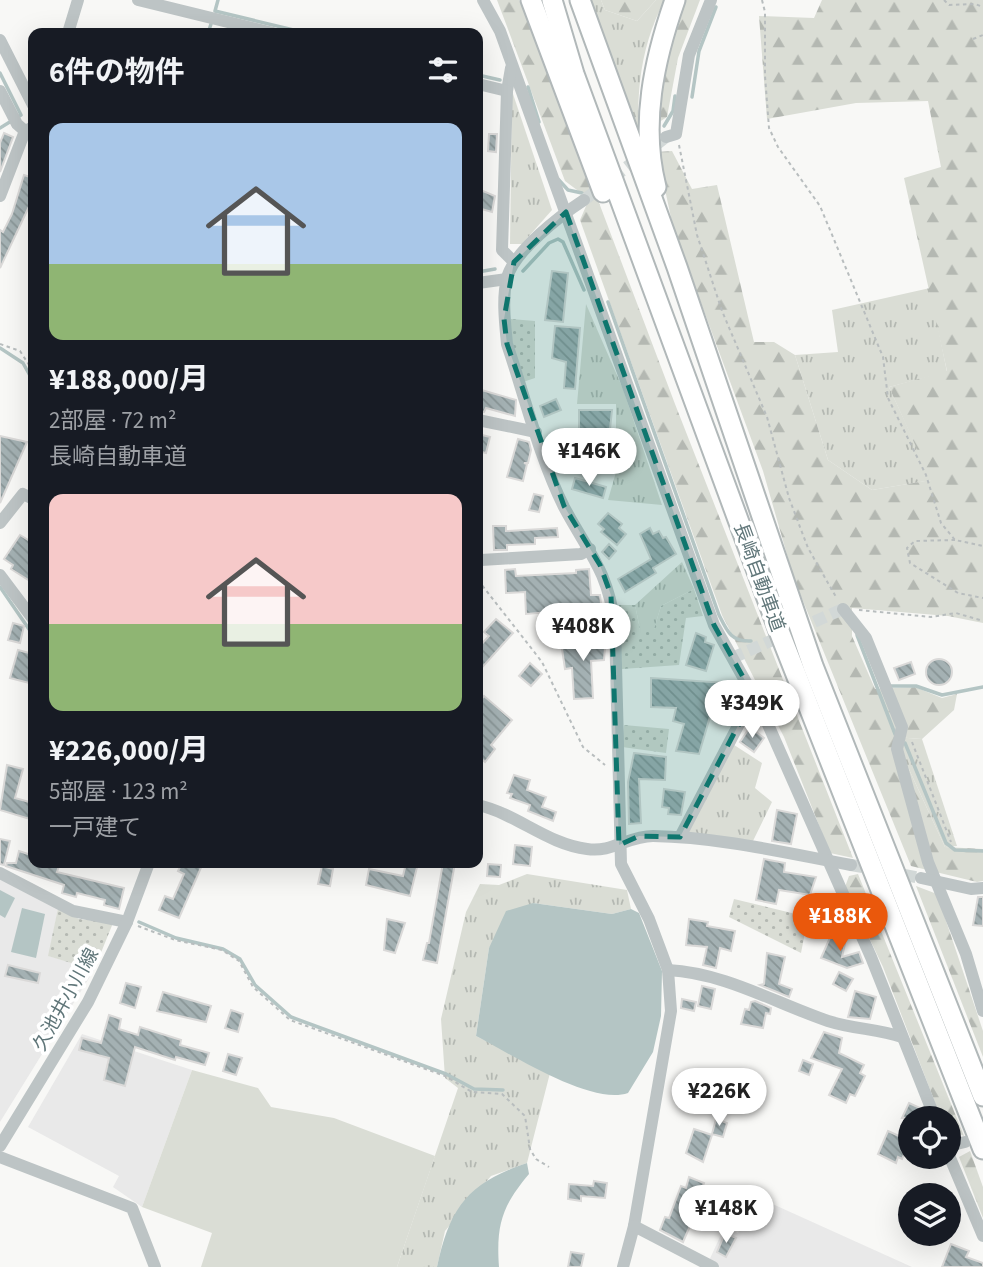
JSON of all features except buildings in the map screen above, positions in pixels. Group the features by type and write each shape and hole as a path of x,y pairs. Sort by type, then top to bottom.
{"highway":[{"path":"531,0 631,262 677,351"},
{"name":"長崎自動車道","path":"552,0 574,75 779,631 974,1146"},
{"name":"長崎自動車道","path":"580,0 677,267 813,666 983,1096"},
{"path":"675,0 659,45 652,87 649,134 653,174 677,267"}],"street":[{"path":"70,28 78,0"},
{"path":"138,0 253,28"},
{"path":"483,0 500,31 592,285 596,306 644,428 714,625 762,710 829,861 930,1106"},
{"path":"671,135 689,55 711,0"},
{"path":"0,40 28,95"},
{"path":"511,64 507,91 502,250 514,262"},
{"path":"483,85 507,91"},
{"path":"0,91 22,124 0,196"},
{"path":"583,200 566,212 514,262 507,279 504,319 507,344 564,506 600,565 611,595 615,625 621,864 649,919 668,970 671,1011 634,1226 623,1267"},
{"path":"483,282 507,279"},
{"path":"483,421 536,432"},
{"path":"0,523 23,494 28,496"},
{"path":"483,560 581,554 590,549"},
{"path":"0,575 28,612"},
{"path":"843,609 866,638 902,727 897,749 928,878 966,954 983,1011"},
{"path":"680,837 740,722 762,710"},
{"path":"483,807 508,815 568,846 606,850 639,836 680,837 850,865"},
{"name":"久池井小川線","path":"0,1146 66,1042 127,922 147,868"},
{"path":"0,873 73,911 127,922"},
{"path":"928,878 971,889 983,888"},
{"path":"668,970 720,979 829,1021 856,1028 875,1028 902,1037"},
{"path":"0,1157 132,1208 155,1267"},
{"path":"955,1169 983,1236"},
{"path":"634,1226 713,1267"}],"path":[{"path":"762,0 765,12 765,76 769,128 778,147 820,206 883,357 887,398 926,475 941,523 956,540"},
{"path":"944,0 949,5 975,4 983,8"},
{"path":"973,39 983,34"},
{"path":"671,135 697,235 722,311 767,417 789,498 808,548 843,609 931,617 956,613 983,621"},
{"path":"0,344 20,351 28,363"},
{"path":"983,546 956,540 915,541 907,548 910,563 958,593 983,598"},
{"path":"483,586 542,662 583,747 617,775"},
{"path":"902,727 911,738 951,842"},
{"path":"127,922 175,940 222,950 239,961 253,987 290,1020 445,1076 472,1092 502,1094 525,1116 530,1149 536,1159 549,1167"}],"highlighted area":[{"path":"566,212 714,625 762,711 740,722 680,837 639,836 619,845 611,595 600,565 564,506 507,344 504,319 514,262"}],"shaded area":[{"path":"0,878 58,908 49,956 94,970 0,1122"},
{"path":"0,890 15,898 5,918 0,915"},
{"path":"533,903 612,914 631,909 639,913 662,971 661,1016 653,1052 628,1093 612,1095 573,1085 476,1036 489,948 506,911"},
{"path":"22,908 45,914 36,958 11,952"},
{"path":"82,1034 192,1070 142,1207 113,1187 119,1176 28,1127"},
{"path":"527,1163 529,1174 512,1196 500,1228 499,1267 437,1267 448,1228 465,1200 490,1179"},
{"path":"755,1196 912,1267 716,1267 708,1263 724,1228 738,1233"}],"green space":[{"path":"497,0 519,0 530,20 675,404 853,858 830,853 784,737 722,615 580,220 589,199 565,181"},
{"path":"588,0 601,0 605,10 637,21 656,0 665,0 649,39 640,80 638,122 641,164"},
{"path":"601,0 656,0 637,21 605,10"},
{"path":"685,0 700,0 678,58 667,117 653,126 677,13"},
{"path":"822,0 983,0 983,623 948,616 852,608 852,636 875,689 915,687 942,698 957,694 954,710 922,739 894,737 945,847 983,849 983,881 977,882 911,866 794,579 763,471 673,227 657,152 672,151 692,189 717,185 754,342 774,342 795,355 828,460 872,490 931,480 889,387 947,371 904,178 941,167 928,101 856,103 767,119 759,16 814,18"},
{"path":"512,91 552,210 522,244 510,244"},
{"path":"930,288 947,372 889,387 932,480 872,490 828,460 795,355 838,352 832,310"},
{"path":"586,304 623,389 662,505 608,500 616,472 616,404 577,404"},
{"path":"511,319 535,321 535,378 523,382 510,341"},
{"path":"682,562 694,589 661,606 654,629 640,629 635,605"},
{"path":"694,589 703,616 686,618 679,665 622,669 619,605 635,605 640,629 654,629 661,606"},
{"path":"624,725 669,729 666,753 622,747"},
{"path":"894,737 922,739 957,846 945,847"},
{"path":"731,743 762,763 755,788 772,802 752,843 687,832"},
{"path":"527,874 627,890 631,909 612,914 533,903 489,948 476,1036 550,1073 527,1163 491,1176 445,1231 437,1267 397,1267 458,1088 445,1078 441,1019 466,912 480,884 499,885"},
{"path":"858,874 952,1106 936,1106 883,967 845,887 849,876"},
{"path":"916,886 937,894 983,1031 983,1057"},
{"path":"734,899 808,917 801,953 729,917"},
{"path":"58,908 79,919 113,923 94,970 48,956"},
{"path":"192,1070 258,1088 271,1107 334,1118 435,1156 397,1267 201,1267 212,1233 142,1207"},
{"path":"970,1151 983,1187 983,1218 961,1162 961,1156"}],"waterway":[{"path":"218,0 215,11 285,28"},
{"path":"692,97 699,51 716,7"},
{"path":"210,28 211,24"},
{"path":"0,73 21,115 0,128"},
{"path":"483,76 500,80"},
{"path":"528,87 539,122"},
{"path":"664,126 673,111 675,96"},
{"path":"558,179 568,190 582,193"},
{"path":"523,271 549,243 558,239 563,242 584,290"},
{"path":"483,271 495,269"},
{"path":"608,302 719,615 727,631 734,637 751,641"},
{"path":"0,348 23,363 28,372"},
{"path":"0,587 28,628"},
{"path":"857,635 895,734"},
{"path":"891,686 916,686 942,695 983,687"},
{"path":"905,743 946,843 955,850 983,851"},
{"path":"139,922 176,938 223,949 240,959 255,985 291,1017 446,1074 474,1089 503,1090"}],"tunnel":[{"path":"584,200 666,137"},
{"path":"732,658 843,609"},
{"path":"851,865 921,878"}]}
